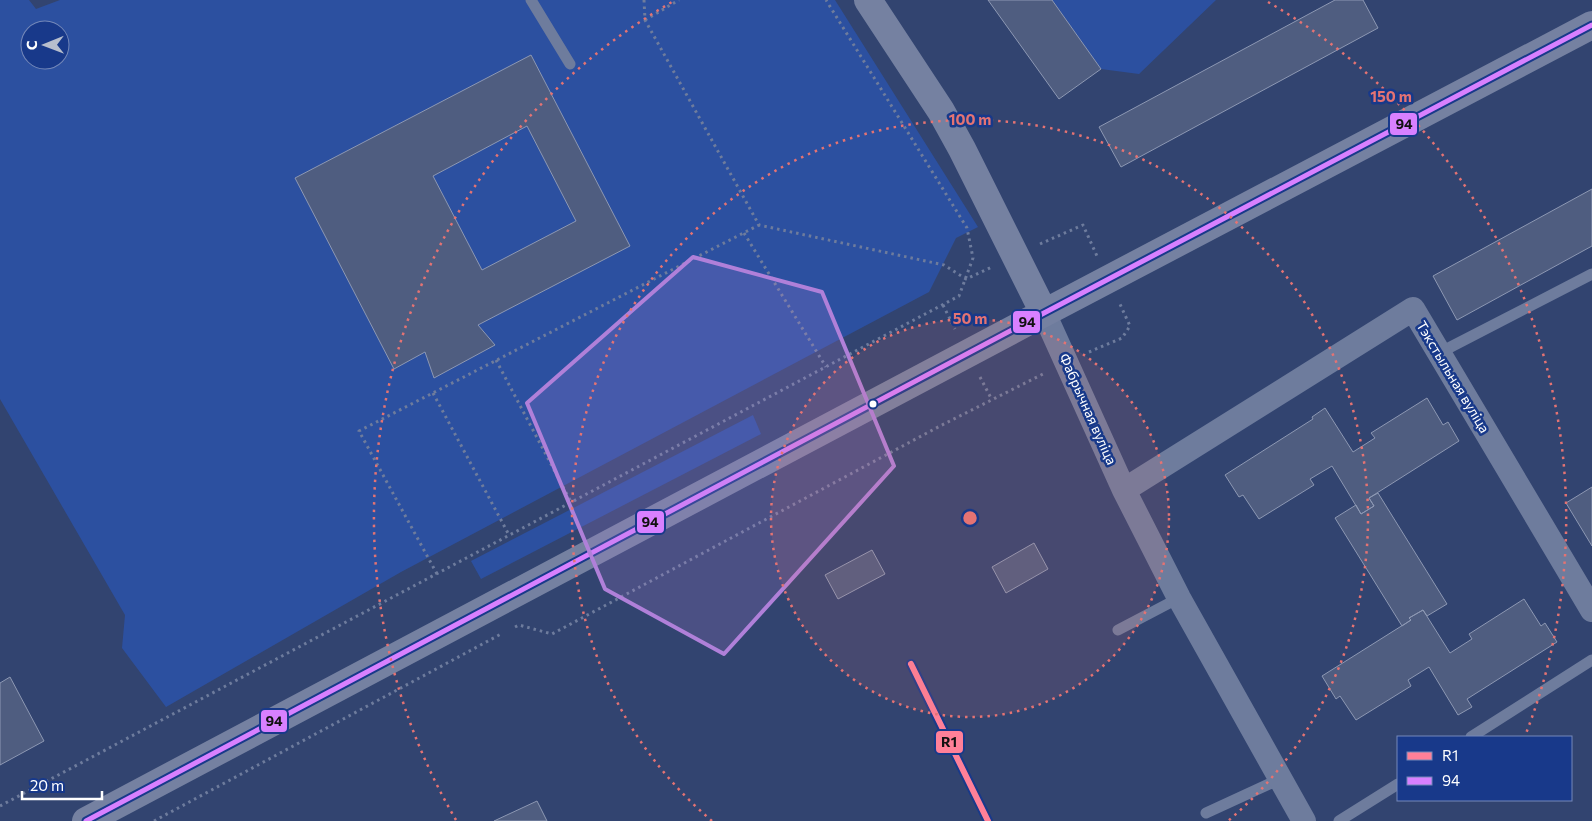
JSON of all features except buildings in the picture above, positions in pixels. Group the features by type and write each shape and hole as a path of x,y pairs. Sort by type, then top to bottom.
{"main road":[{"name":"Фабрычная вуліца","path":"868,0 941,110 1044,313"},
{"path":"86,821 1592,25"}],"street":[{"name":"Тэкстыльная вуліца","path":"1124,490 1413,309 1592,610"},
{"name":"Фабрычная вуліца","path":"1044,313 1124,490 1179,598 1304,821"}],"lane":[{"path":"531,0 570,64"},
{"path":"1439,353 1592,274"},
{"path":"1118,630 1179,598"},
{"path":"1473,736 1592,660"},
{"path":"1206,813 1280,779"},
{"path":"1340,821 1397,785"}],"path":[{"path":"644,0 645,20 759,225"},
{"path":"645,20 679,0"},
{"path":"0,806 959,296 973,258 967,228 826,0"},
{"path":"510,630 519,625 552,634 940,426 1067,362 1122,338 1130,326 1083,224 966,279"},
{"path":"437,574 359,431 759,225 944,265 966,279"},
{"path":"744,233 826,367"},
{"path":"496,360 572,502"},
{"path":"433,393 509,536"},
{"path":"154,821 501,634"}],"highlighted area":[{"path":"693,257 822,292 894,466 724,654 605,589 527,403"}],"shaded area":[{"path":"0,0 29,0 36,9 60,0 835,0 978,227 956,238 929,292 401,572 166,707 122,648 125,615 0,399"},
{"path":"1052,0 1216,0 1139,74 1101,69"},
{"path":"753,415 761,434 481,579 471,561"}],"transit line":[{"name":"94","path":"86,821 1592,25"},
{"name":"R1","path":"911,664 988,821"}]}
